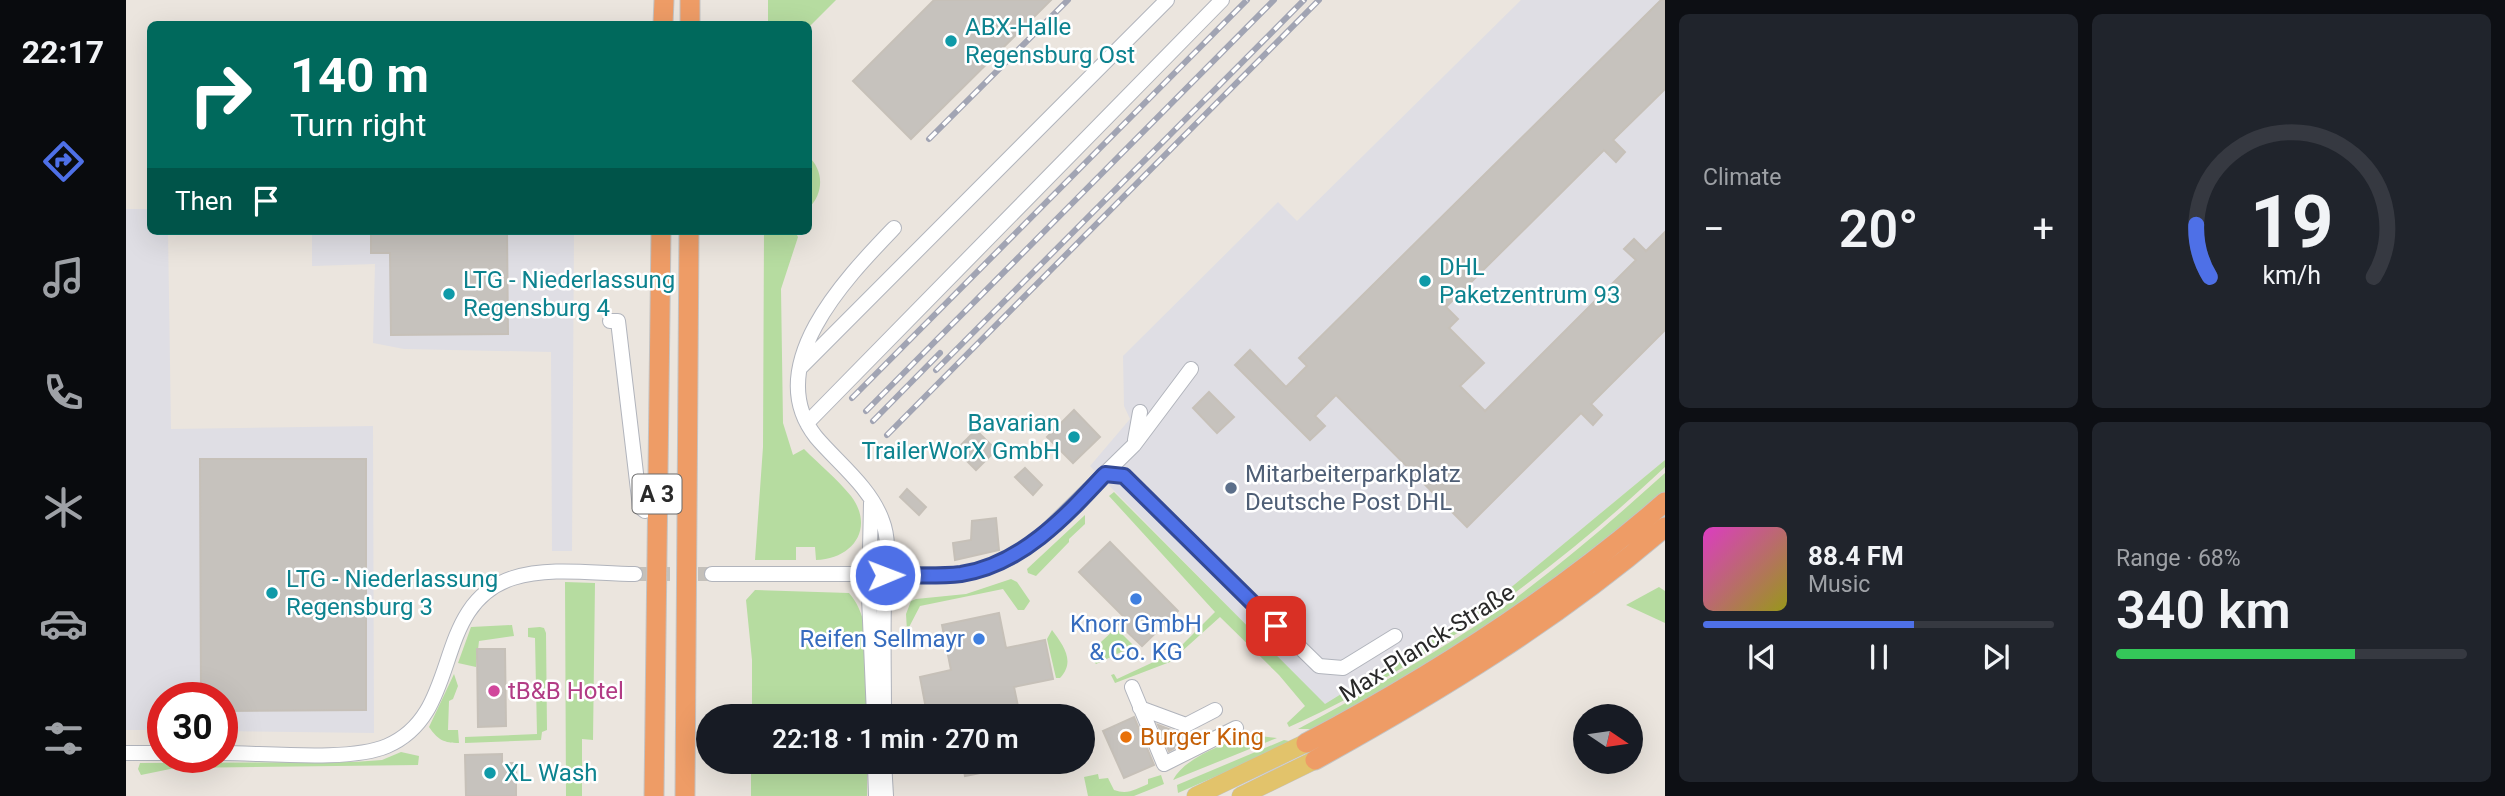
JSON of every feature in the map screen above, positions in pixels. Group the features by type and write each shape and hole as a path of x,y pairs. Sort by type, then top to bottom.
{"highway":[{"path":"663,21 664,0"},
{"path":"690,0 690,21"},
{"name":"A 3","path":"654,796 661,235"},
{"name":"A 3","path":"685,796 689,235"},
{"name":"Max-Planck-Straße","path":"1310,752 1572,579 1665,502"},
{"name":"Max-Planck-Straße","path":"1310,752 1410,707 1509,645 1583,593 1665,527"}],"main road":[{"name":"Max-Planck-Straße","path":"1196,796 1310,752"},
{"name":"Max-Planck-Straße","path":"1241,796 1310,752"}],"street":[{"path":"799,369 1167,0"},
{"path":"807,423 1222,0"},
{"path":"873,704 869,597 888,540 881,517 863,488 807,423 799,398 799,369 821,314 863,260 894,228"},
{"path":"610,321 618,321 640,507 645,511"},
{"path":"712,574 959,574 984,569 1010,558 1037,540 1134,445 1191,369"},
{"path":"1134,445 1140,412"},
{"path":"1105,474 1124,476 1319,666 1343,668 1395,636"},
{"path":"238,753 356,753 386,747 412,732 423,718 467,610 495,585 535,574 635,574"},
{"path":"878,575 883,704"},
{"path":"1132,687 1164,764 1236,728"},
{"path":"1140,708 1186,724 1216,710"},
{"path":"126,753 147,753"},
{"path":"875,774 876,796"},
{"path":"885,774 886,796"}],"shaded area":[{"path":"1521,0 1665,0 1665,460 1503,594 1325,705 1090,466 1130,419 1124,406 1123,356 1278,202 1297,221"},
{"path":"126,209 147,209 147,235 168,235 171,429 373,426 374,733 238,731 238,682 147,682 147,730 126,730"},
{"path":"312,235 574,235 572,551 552,551 551,352 404,349 373,343 375,264 312,266"}],"green space":[{"path":"768,0 836,0 812,24 812,21 768,21"},
{"path":"812,161 817,168 820,182 812,204"},
{"path":"764,235 797,235 781,289 783,423 793,455 804,449 851,496 858,508 860,530 850,548 829,558 816,560 815,547 796,547 796,560 755,560 763,447"},
{"path":"1665,460 1665,467 1580,542 1488,612 1390,675 1289,727 1287,723 1305,706 1279,675 1220,617 1170,662 1115,683 1111,675 1114,674 1117,679 1175,652 1215,612 1109,496 1114,492 1325,704 1503,594"},
{"path":"1665,473 1665,492 1515,609 1319,729 1298,729 1377,686 1505,606 1586,542"},
{"path":"1085,515 1085,524 1036,576 1028,573 1027,569"},
{"path":"1011,579 1017,582 1030,601 1024,610 1018,610 1003,589 920,606 907,631 906,614 911,601 966,594"},
{"path":"565,582 595,583 593,740 582,739 582,796 566,796"},
{"path":"1659,587 1665,591 1665,623 1626,605"},
{"path":"755,590 849,593 863,619 866,635 867,704 752,704 752,660 746,600"},
{"path":"512,625 514,636 479,641 476,667 458,663 471,627"},
{"path":"528,628 544,628 546,633 547,730 542,732 541,740 465,743 465,737 537,734 535,638 528,637"},
{"path":"1116,628 1134,646 1096,664 1088,654"},
{"path":"1052,630 1064,647 1067,659 1065,672 1060,678 1056,678 1047,639"},
{"path":"454,674 458,686 453,699 449,701 448,730 458,730 459,743 442,740 429,727"},
{"path":"1252,735 1277,738 1173,780 1187,764 1197,758 1219,746"},
{"path":"1284,740 1294,742 1178,793 1177,785"},
{"path":"401,752 419,756 418,765 238,767 238,763 382,760"},
{"path":"140,763 147,763 147,773 151,773 141,775 138,769"},
{"path":"751,774 867,774 867,796 751,796"},
{"path":"1098,774 1099,779 1108,778 1114,790 1119,791 1136,789 1148,784 1148,779 1161,775 1164,784 1134,796 1088,796 1084,777"}],"building":[{"name":"ABX-Halle Regensburg Ost","path":"934,0 1051,0 911,139 853,81"},
{"name":"DHL Paketzentrum 93","path":"1661,0 1665,0 1665,89 1613,140 1625,152 1616,162 1604,150 1446,307 1458,319 1449,328 1484,363 1460,386 1485,411 1636,260 1624,249 1634,239 1646,251 1665,232 1665,330 1591,404 1602,415 1593,425 1581,413 1467,527 1336,395 1315,416 1325,426 1310,440 1235,365 1250,350 1286,387 1307,366 1299,358"},
{"name":"LTG - Niederlassung Regensburg 4","path":"371,235 507,235 508,334 391,335 390,253 371,253"},
{"path":"1209,392 1234,417 1217,433 1193,408"},
{"name":"Bavarian TrailerWorX GmbH","path":"1074,410 1100,437 1073,463 1047,437"},
{"path":"976,430 996,450 976,470 956,450"},
{"name":"LTG - Niederlassung Regensburg 3","path":"200,459 366,459 366,710 238,711 238,682 201,682"},
{"path":"1025,468 1042,485 1033,495 1015,477"},
{"path":"907,489 926,507 919,515 900,497"},
{"path":"996,518 999,550 955,560 953,543 971,540 972,521"},
{"name":"Knorr GmbH & Co. KG","path":"1110,542 1178,611 1142,646 1118,623 1124,617 1079,572"},
{"path":"999,613 1006,648 1045,640 1053,679 1014,687 1018,704 925,704 920,677 951,670 942,625"},
{"path":"477,649 505,649 506,726 478,727"},
{"path":"1134,717 1154,765 1124,778 1103,731"},
{"path":"1158,725 1174,731 1180,745 1169,751"},
{"name":"XL Wash","path":"502,754 502,763 516,763 516,796 466,796 465,755"}],"tunnel":[{"path":"635,574 712,574"}],"railway":[{"path":"929,139 1068,0"},
{"path":"852,398 1247,0"},
{"path":"866,411 1274,0"},
{"path":"936,370 1304,0"},
{"path":"887,435 1319,0"},
{"path":"873,421 940,353"}],"place":[{"name":"ABX-Halle Regensburg Ost","path":"951,41"},
{"name":"DHL Paketzentrum 93","path":"1425,281"},
{"name":"LTG - Niederlassung Regensburg 4","path":"449,294"},
{"name":"Bavarian TrailerWorX GmbH","path":"1074,437"},
{"name":"Mitarbeiterparkplatz Deutsche Post DHL","path":"1231,488"},
{"name":"LTG - Niederlassung Regensburg 3","path":"272,593"},
{"name":"Knorr GmbH & Co. KG","path":"1136,599"},
{"name":"Reifen Sellmayr","path":"979,639"},
{"name":"tB&B Hotel","path":"494,691"},
{"name":"Burger King","path":"1126,737"},
{"name":"XL Wash","path":"490,773"}],"route":[{"path":"885,575 959,574 984,569 1010,558 1037,540 1105,474 1124,476 1276,626"}]}
